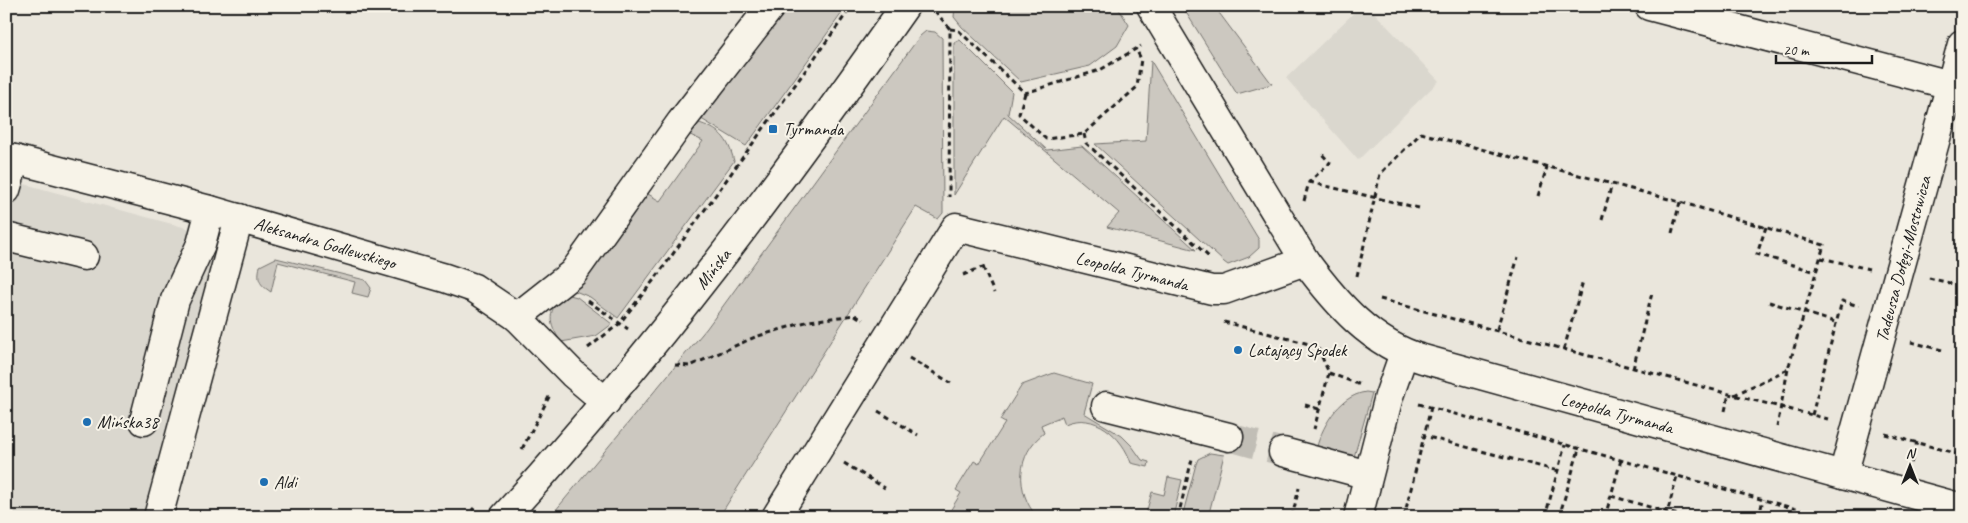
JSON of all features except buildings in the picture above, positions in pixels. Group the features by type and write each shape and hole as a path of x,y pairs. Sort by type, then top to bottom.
{"street":[{"path":"517,317 573,273 682,122 771,6"},
{"name":"Mińska","path":"504,517 606,402 713,270 808,144 905,6"},
{"name":"Leopolda Tyrmanda","path":"1151,6 1305,261 1328,292 1377,338 1404,354 1772,454 1962,508"},
{"path":"1649,6 1705,13 1802,48 1956,87"},
{"name":"Tadeusza Dołęgi-Mostowicza","path":"1843,475 1956,87 1962,44"},
{"path":"6,190 11,158"},
{"name":"Aleksandra Godlewskiego","path":"11,158 239,218 446,278 474,288 517,317 573,374 606,402"},
{"path":"144,421 175,300 201,244 210,210"},
{"path":"158,517 239,218"},
{"path":"776,517 956,227"},
{"name":"Leopolda Tyrmanda","path":"956,227 1212,290 1224,290 1305,261"},
{"path":"6,237 84,256"},
{"path":"1358,517 1388,396 1404,354"},
{"path":"1106,406 1229,437"},
{"path":"1295,455 1368,475"}],"path":[{"path":"581,355 619,324 657,276 852,6"},
{"path":"933,8 950,29 949,204 956,227"},
{"path":"950,29 958,30 1025,93"},
{"path":"1136,49 1141,59 1137,87 1084,134 1046,139 1019,114 1025,93 1100,70 1136,49"},
{"path":"1357,277 1380,174 1421,133 1680,202 1824,245 1802,313 1788,369 1772,454"},
{"path":"1084,134 1086,144 1214,261"},
{"path":"1303,208 1310,182 1330,163 1321,153"},
{"path":"1538,196 1547,167"},
{"path":"1310,182 1419,208"},
{"path":"1602,220 1612,184"},
{"path":"1672,233 1680,202"},
{"path":"1766,228 1757,254 1816,272"},
{"path":"1497,329 1518,256"},
{"path":"1821,258 1875,270"},
{"path":"957,277 989,265"},
{"path":"983,267 994,293"},
{"path":"1924,276 1962,286"},
{"path":"1564,349 1583,281"},
{"path":"558,284 583,298 629,329"},
{"path":"1633,369 1652,293"},
{"path":"1377,298 1497,329 1733,396 1782,406 1960,454 1962,443"},
{"path":"1812,415 1842,301 1865,308"},
{"path":"1769,302 1835,322"},
{"path":"672,365 690,366 755,337 783,327 832,316 855,315 890,333"},
{"path":"1218,321 1268,336 1317,346 1329,373 1319,409 1295,455 1292,517"},
{"path":"1908,342 1942,350"},
{"path":"902,364 907,357 951,383"},
{"path":"1733,396 1788,369"},
{"path":"521,452 538,414 554,390"},
{"path":"1388,396 1825,517"},
{"path":"871,417 880,402"},
{"path":"1305,405 1319,409"},
{"path":"1404,517 1430,407"},
{"path":"876,410 918,435"},
{"path":"1424,436 1558,471"},
{"path":"1545,517 1565,445"},
{"path":"1559,517 1579,449"},
{"path":"839,470 848,455"},
{"path":"1178,517 1194,455"},
{"path":"1605,517 1621,460"},
{"path":"844,462 885,488"},
{"path":"1666,517 1677,476"},
{"path":"1611,496 1685,517"},
{"path":"1759,517 1763,500"},
{"path":"466,517 478,503"}],"shaded area":[{"path":"780,6 847,6 746,146 698,117"},
{"path":"955,6 1117,6 1129,25 1117,46 1090,66 1021,82 962,27 954,17"},
{"path":"1182,6 1214,6 1272,84 1237,94"},
{"path":"1361,6 1368,6 1439,81 1358,160 1286,78"},
{"path":"926,31 935,32 942,38 943,213 938,219 916,207 719,517 550,517 707,328 920,36"},
{"path":"960,40 1012,92 1008,114 1047,150 1082,146 1196,250 1107,227 1119,213 1004,116 954,195 954,43"},
{"path":"1151,61 1259,240 1259,248 1249,257 1228,265 1095,144 1146,141"},
{"path":"696,122 717,131 726,140 734,161 618,318 590,297 570,289 648,194 660,201 703,141 686,133"},
{"path":"6,179 231,240 157,517 6,517"},
{"path":"276,258 365,280 371,288 368,297 352,293 355,282 278,262 271,292 260,281 259,271 260,266"},
{"path":"566,294 577,297 612,324 596,336 561,342 553,328 551,316 555,305"},
{"path":"1054,373 1092,384 1084,413 1122,436 1142,460 1149,462 1148,467 1131,463 1121,444 1106,429 1086,421 1065,424 1062,416 1041,425 1044,433 1028,451 1024,462 1022,485 1030,507 1037,517 940,517 942,513 947,516 961,493 956,490 974,461 979,464 1005,423 1000,420 1022,385"},
{"path":"1366,392 1372,393 1352,464 1315,453 1326,424 1339,406 1356,395"},
{"path":"1210,453 1224,455 1208,517 1182,517 1198,459"},
{"path":"1168,477 1182,480 1173,517 1145,517 1152,492 1164,495"}],"tunnel":[{"path":"1229,437 1283,452"}],"place":[{"name":"Tyrmanda","path":"773,129"},
{"name":"Latający Spodek","path":"1238,350"},
{"name":"Mińska38","path":"87,422"},
{"name":"Aldi","path":"264,482"}]}
